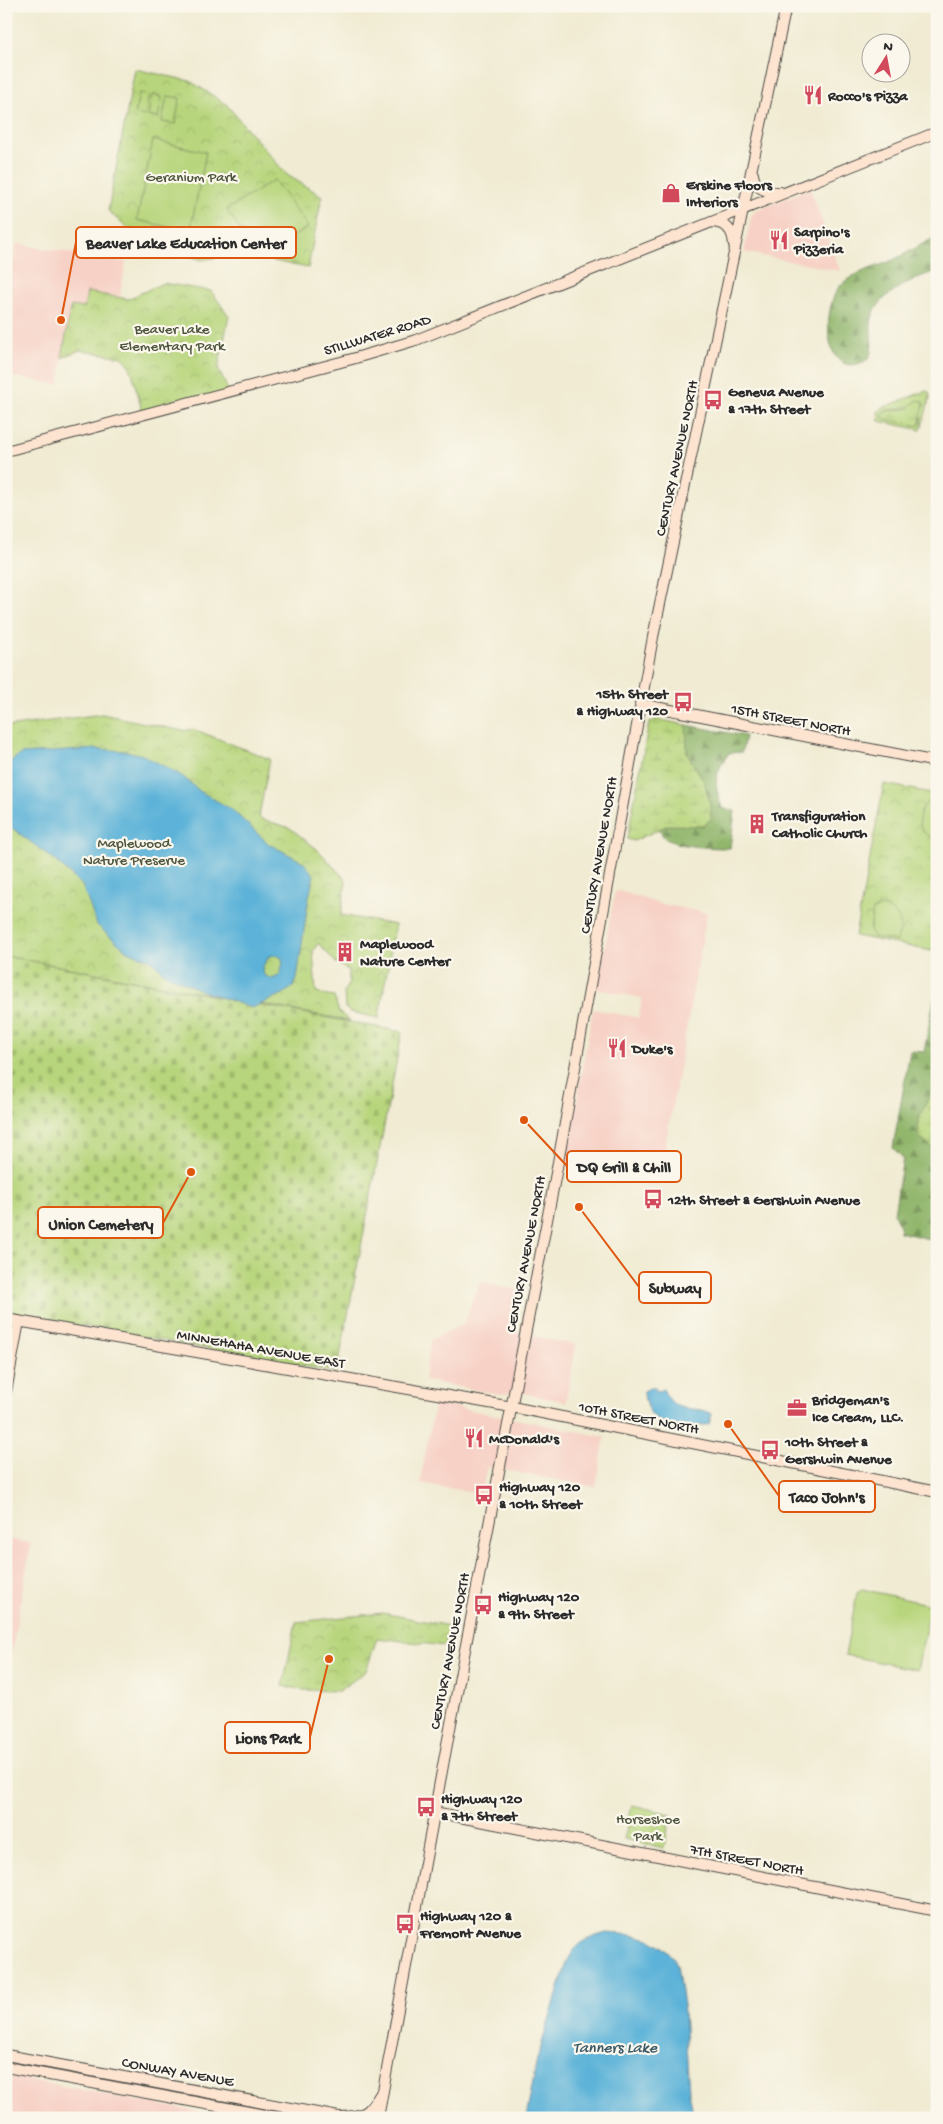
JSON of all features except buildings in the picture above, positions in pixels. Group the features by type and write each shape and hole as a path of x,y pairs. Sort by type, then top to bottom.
{"main road":[{"name":"CENTURY AVENUE NORTH","path":"378,2118 434,1812 512,1407 640,704 786,6"},
{"name":"STILLWATER ROAD","path":"6,451 388,349 452,326 937,132"},
{"path":"752,168 758,187 766,191 784,192"},
{"path":"710,222 722,224 730,229 733,236 735,253"},
{"name":"15TH STREET NORTH","path":"640,704 937,762"},
{"name":"MINNEHAHA AVENUE EAST","path":"6,1318 512,1407"},
{"path":"6,1392 19,1321"},
{"name":"10TH STREET NORTH","path":"512,1407 937,1492"},
{"name":"7TH STREET NORTH","path":"434,1812 937,1911"},
{"name":"CONWAY AVENUE","path":"6,2055 343,2118"},
{"name":"CONWAY AVENUE","path":"6,2067 282,2118"},
{"path":"343,2118 359,2116 368,2112 384,2088"}],"shaded area":[{"path":"810,188 840,271 744,252 751,217 755,211"},
{"path":"17,244 126,262 110,350 80,346 64,352 59,385 6,375 6,293"},
{"path":"619,891 657,903 707,913 658,1186 565,1167 593,1009 639,1018 642,998 597,989 615,892"},
{"path":"480,1282 518,1290 510,1331 576,1345 566,1402 523,1393 495,1394 424,1380 431,1340 464,1324"},
{"path":"435,1403 605,1437 596,1487 487,1467 481,1494 420,1483"},
{"path":"6,1539 31,1543 6,1684"},
{"path":"6,2075 15,2077 230,2118 6,2118"}],"green space":[{"name":"Geranium Park","path":"135,69 190,81 226,104 287,175 322,196 308,268 239,254 201,260 138,238 108,211"},
{"path":"139,93 149,95 145,116 135,114"},
{"path":"152,95 162,97 158,118 148,116"},
{"path":"167,96 180,98 175,124 162,122"},
{"path":"153,140 206,152 190,232 137,220"},
{"path":"274,180 308,227 288,240 263,245 241,231 227,210"},
{"path":"937,236 937,271 917,278 886,297 878,305 873,315 871,351 868,359 853,365 842,362 834,354 828,325 834,296 841,285 853,276 893,260"},
{"name":"Beaver Lake Elementary Park","path":"163,283 211,291 229,316 218,369 229,392 143,415 132,372 128,363 122,357 80,350 62,358 71,306 84,308 87,292 128,299"},
{"path":"925,391 929,392 930,397 921,430 879,421 878,412 882,408","holes":["924,405 921,413 921,423 918,426 883,417 884,411"]},
{"path":"918,400 923,401 924,404 919,426 882,417 885,411 906,409"},
{"name":"Maplewood Nature Preserve","path":"102,714 183,731 193,729 270,759 259,816 261,819 290,828 317,849 346,880 341,915 395,925 379,1018 350,1012 345,1008 344,991 349,983 348,970 336,963 318,943 313,951 316,993 334,997 339,1012 350,1021 6,956 6,727"},
{"path":"656,719 686,725 687,754 704,781 710,804 711,819 703,826 668,825 634,841 627,839 649,723"},
{"path":"686,725 745,736 742,752 729,753 720,767 716,779 717,792 722,808 735,811 730,848 700,847 676,843 666,839 660,829 668,825 703,826 704,781 687,754"},
{"path":"884,784 937,794 937,952 855,936"},
{"path":"931,799 937,800 937,839 924,832 919,821 922,809"},
{"path":"881,907 893,911 899,919 900,929 896,941 873,937 870,930 873,910"},
{"path":"6,956 402,1032 337,1372 6,1312"},
{"path":"937,984 937,1080 918,1120 919,1137 933,1148 937,1243 922,1237 899,1232 900,1226 894,1214 903,1158 893,1148 910,1051 924,1052"},
{"path":"937,1080 937,1212 931,1175 933,1148 919,1137 918,1120"},
{"path":"862,1589 931,1605 917,1670 845,1655 857,1593"},
{"path":"383,1613 449,1626 445,1646 377,1638 366,1671 339,1691 303,1690 283,1686 296,1622"},
{"name":"Horseshoe Park","path":"632,1805 671,1814 664,1848 624,1839"}],"water":[{"name":"Maplewood Nature Preserve","path":"96,749 126,751 143,755 182,776 201,792 231,809 269,844 303,862 314,875 308,902 297,979 293,987 283,994 252,1008 200,990 164,973 152,960 127,951 97,925 82,885 52,858 8,825 6,819 6,776 8,763 21,754","holes":["269,956 281,957 283,962 280,975 272,979 264,975 262,968"]},
{"path":"652,1387 658,1391 663,1389 668,1398 679,1407 712,1414 709,1424 683,1426 666,1423 658,1419 651,1414 645,1399 644,1391"},
{"name":"Tanners Lake","path":"607,1933 650,1939 662,1946 674,1958 677,1965 684,2012 689,2092 694,2118 526,2118 537,2059 567,1962 574,1950 583,1942"}],"place":[{"name":"Rocco's Pizza","path":"813,95"},
{"name":"Erskine Floors Interiors","path":"671,193"},
{"name":"Sarpino's Pizzeria","path":"779,240"},
{"name":"Beaver Lake Education Center","path":"61,320"},
{"name":"Geneva Avenue & 17th Street","path":"713,400"},
{"name":"15th Street & Highway 120","path":"683,702"},
{"name":"Transfiguration Catholic Church","path":"757,824"},
{"name":"Maplewood Nature Center","path":"345,952"},
{"name":"Duke's","path":"617,1048"},
{"name":"DQ Grill & Chill","path":"524,1120"},
{"name":"Union Cemetery","path":"191,1172"},
{"name":"12th Street & Gershwin Avenue","path":"653,1199"},
{"name":"Subway","path":"579,1207"},
{"name":"Bridgeman's Ice Cream, LLC.","path":"797,1408"},
{"name":"Taco John's","path":"728,1424"},
{"name":"McDonald's","path":"474,1438"},
{"name":"10th Street & Gershwin Avenue","path":"770,1450"},
{"name":"Highway 120 & 10th Street","path":"484,1495"},
{"name":"Highway 120 & 9th Street","path":"483,1605"},
{"name":"Lions Park","path":"329,1659"},
{"name":"Highway 120 & 7th Street","path":"426,1807"},
{"name":"Highway 120 & Fremont Avenue","path":"405,1924"}]}
